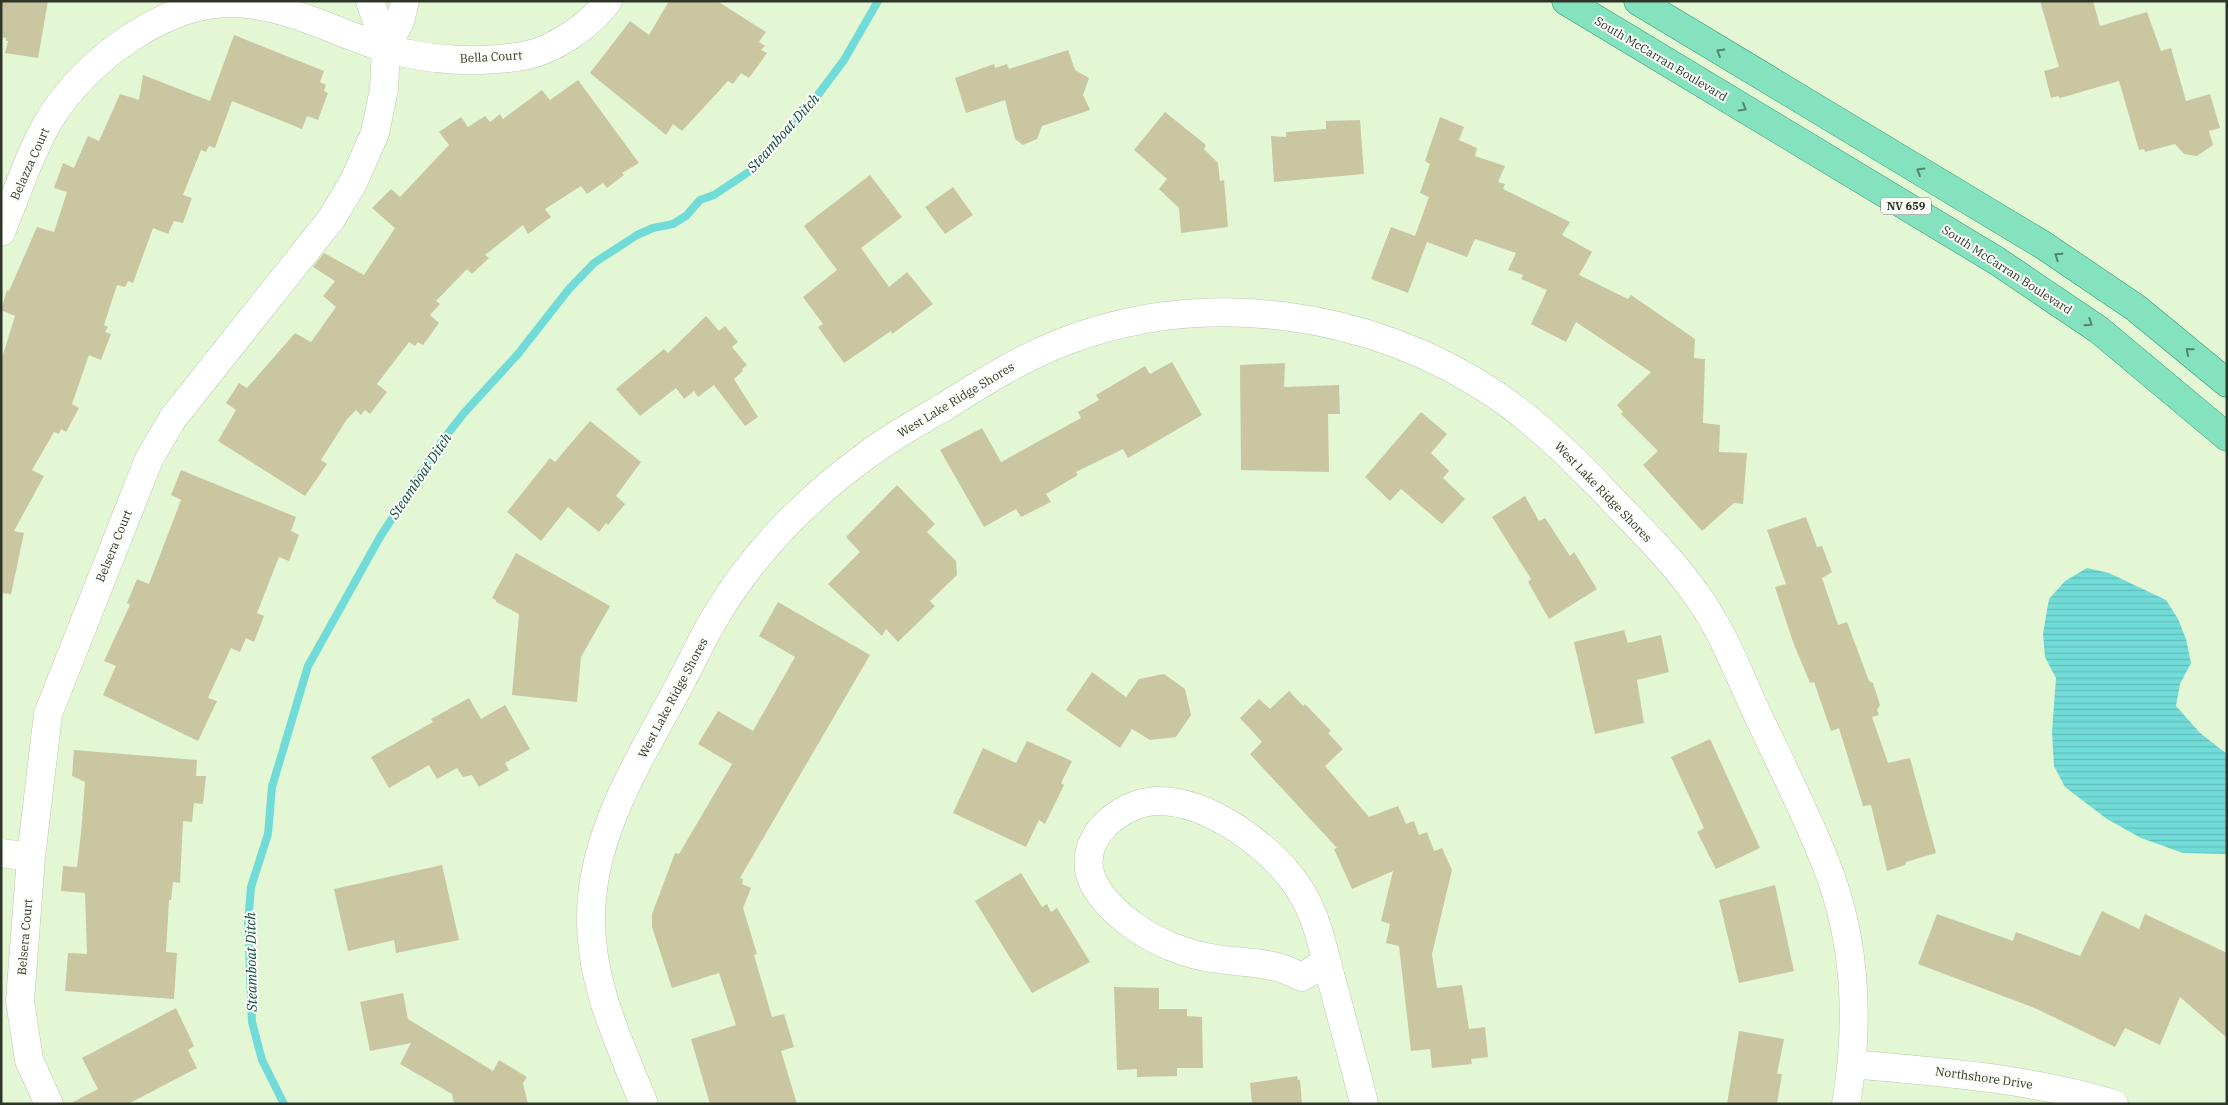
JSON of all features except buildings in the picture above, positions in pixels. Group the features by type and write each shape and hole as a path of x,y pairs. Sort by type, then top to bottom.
{"main road":[{"name":"South McCarran Boulevard","path":"1566,1 1997,261 2099,330 2227,437"},
{"name":"NV 659","path":"1638,1 2043,246 2136,308 2227,382"}],"street":[{"name":"Belsera Court","path":"49,1104 29,1060 20,1001 31,857 48,714 149,459 174,418 332,218 354,181 375,133 384,89 386,48 370,1"},
{"name":"Belsera Court","path":"386,48 400,21 405,1"},
{"name":"Bella Court","path":"386,48 444,59 492,59 529,55 557,44 581,28 608,1"},
{"name":"Belazza Court","path":"1,232 38,143 51,118 62,103 85,75 126,41 175,13 209,5 234,3 270,9 315,22 386,48"},
{"name":"West Lake Ridge Shores","path":"644,1104 603,1001 594,962 591,919 594,875 604,837 622,795 714,618 749,568 780,530 824,488 871,452 1010,365 1067,341 1116,326 1174,315 1226,312 1284,316 1340,326 1398,344 1451,368 1496,395 1569,454 1670,561 1699,597 1722,637 1826,862 1843,916 1852,971 1855,1021 1852,1064 1846,1104"},
{"path":"1326,962 1302,977 1278,967 1196,955 1162,942 1131,924 1102,898 1092,881 1089,864 1091,846 1100,831 1115,816 1138,804 1158,801 1188,806 1224,820 1254,840 1273,857 1300,891 1315,922 1326,962 1364,1104"},
{"path":"1,853 31,857"},
{"name":"Northshore Drive","path":"1852,1064 1981,1077 2034,1085 2114,1104"}],"water":[{"path":"2087,568 2109,573 2166,600 2178,619 2186,639 2191,663 2180,684 2176,706 2200,733 2227,754 2227,854 2183,853 2141,838 2107,819 2065,787 2054,766 2052,732 2056,678 2045,657 2043,634 2049,599 2065,581"}],"waterway":[{"name":"Steamboat Ditch","path":"284,1104 262,1060 252,1022 248,923 251,887 268,834 272,787 308,666 380,537 442,441 464,413 518,354 569,289 594,263 637,235 653,228 673,224 686,216 700,200 714,195 753,169 809,107 844,60 878,1"}]}
